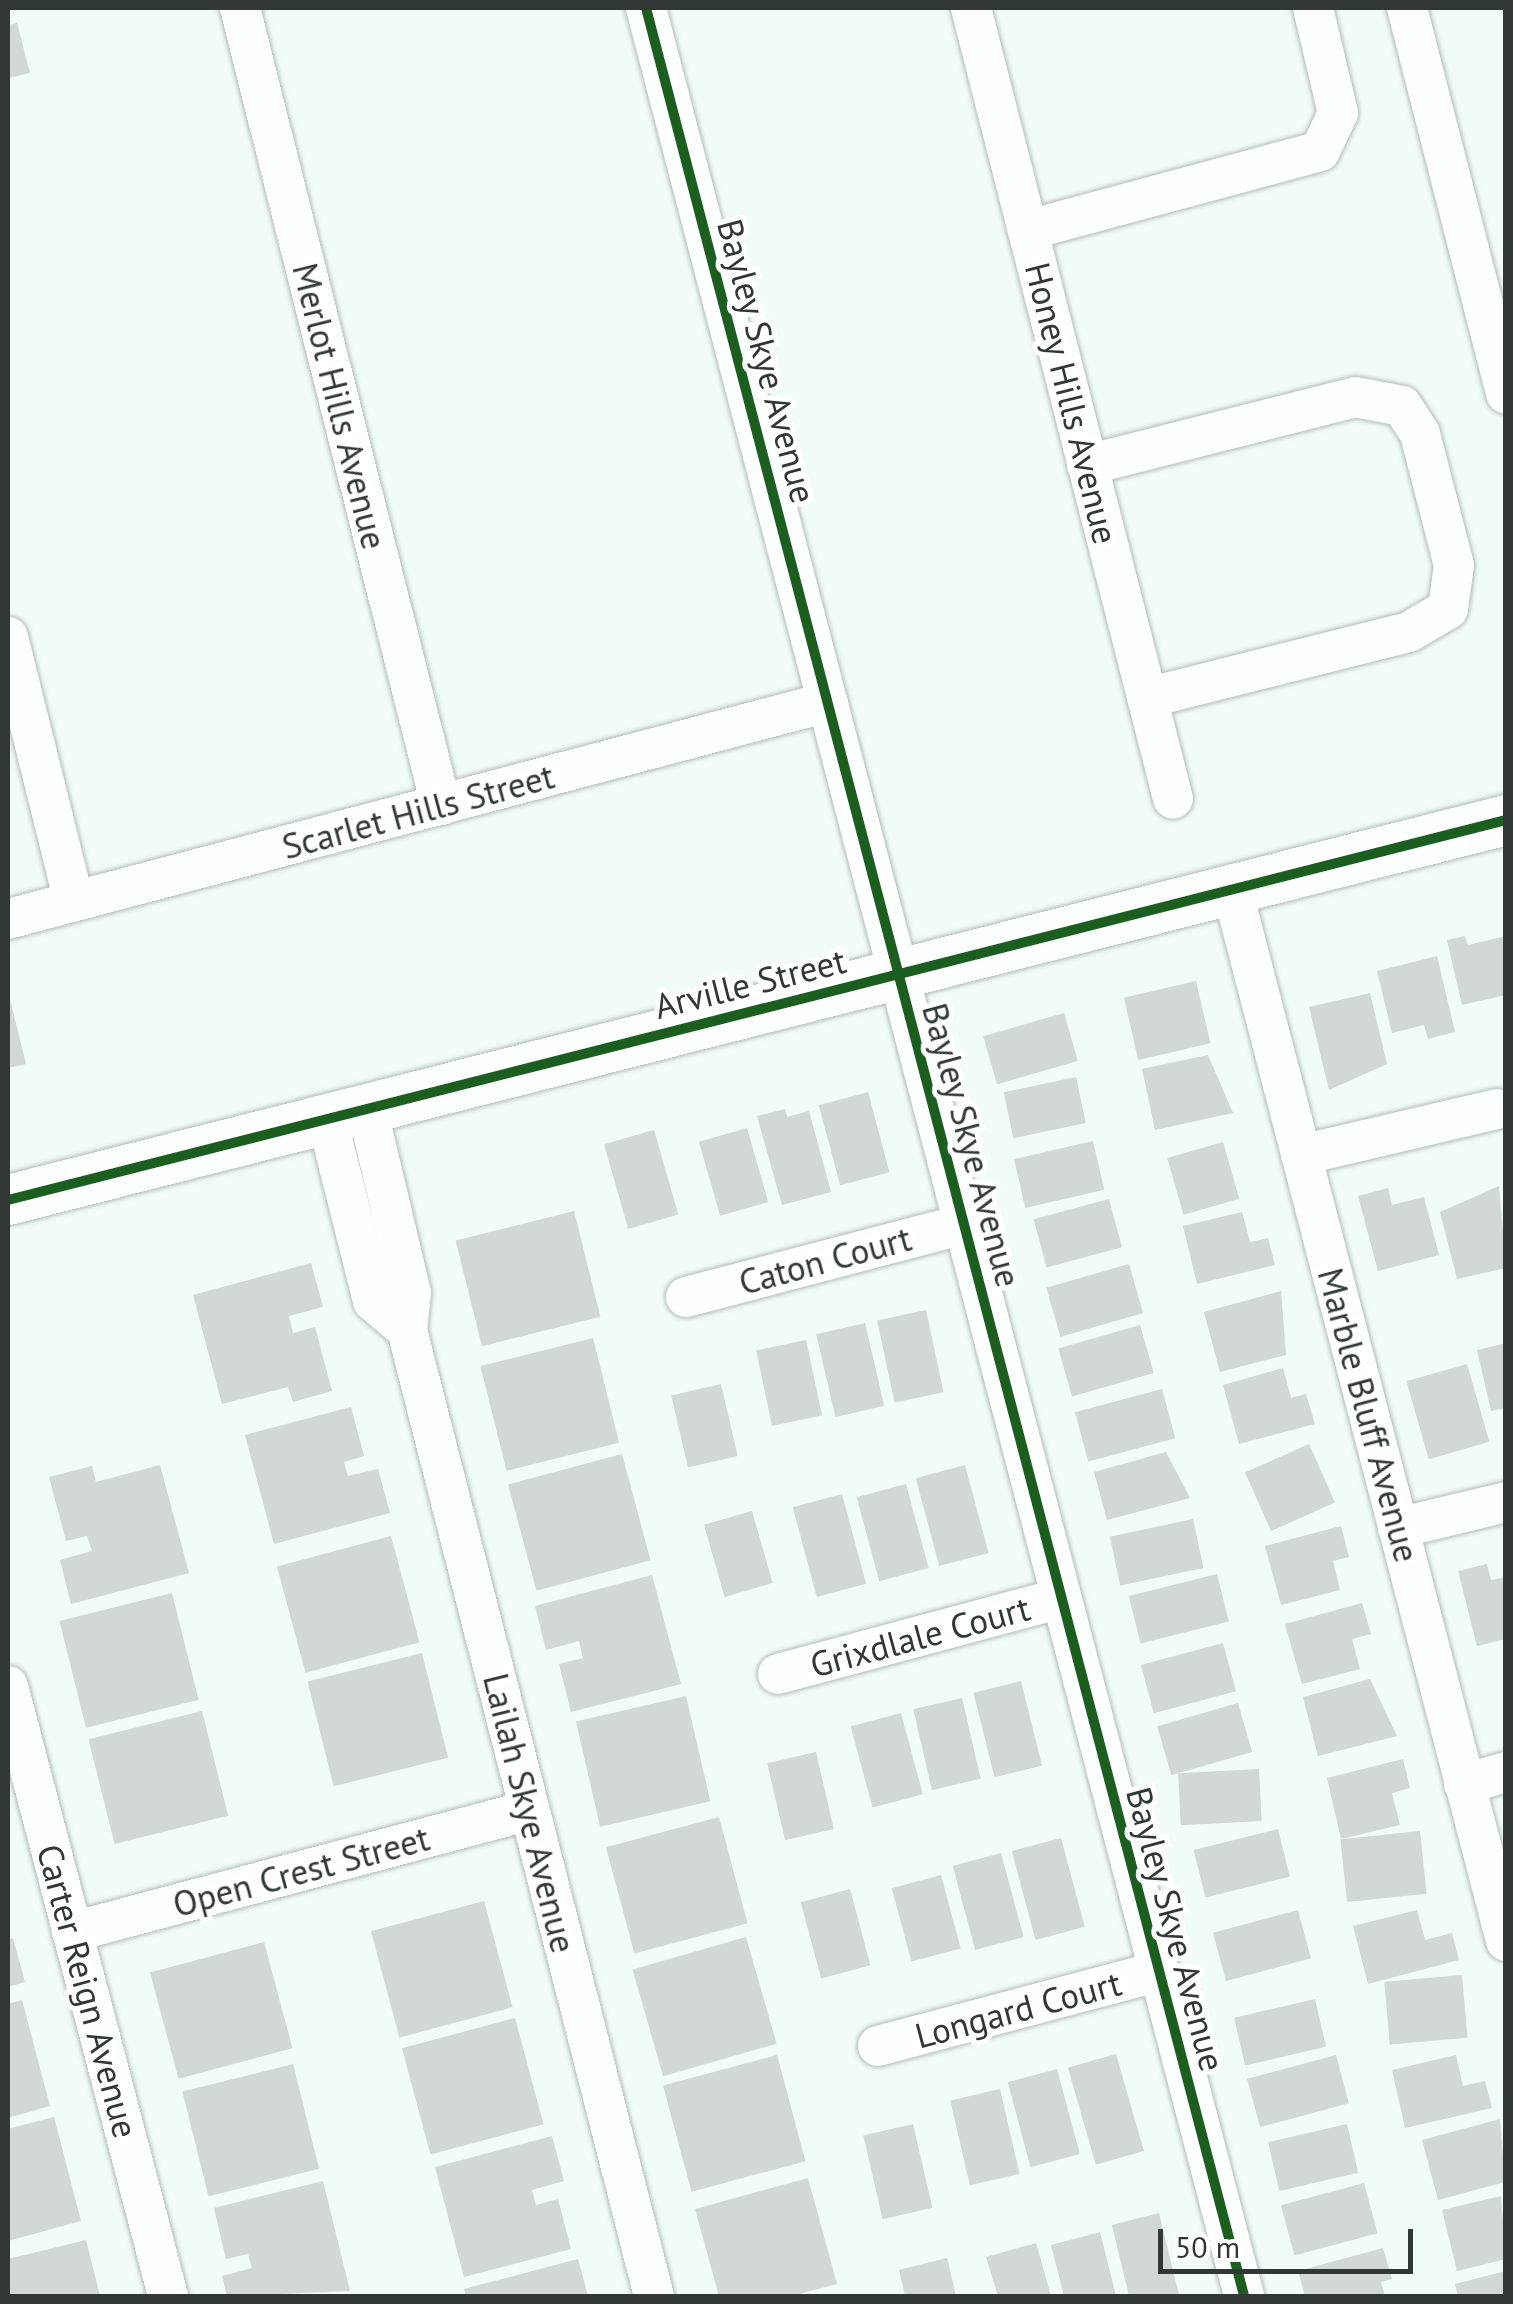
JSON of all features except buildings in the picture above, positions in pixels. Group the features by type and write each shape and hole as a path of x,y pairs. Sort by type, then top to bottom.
{"street":[{"name":"Merlot Hills Avenue","path":"240,8 441,804"},
{"name":"Bayley Skye Avenue","path":"646,8 1244,2296"},
{"name":"Honey Hills Avenue","path":"971,8 1173,799"},
{"path":"1028,230 1291,164 1331,140 1336,97 1313,8"},
{"path":"1407,8 1506,394"},
{"path":"1087,465 1355,397 1396,403 1420,434 1454,565 1448,609 1409,632 1147,698"},
{"path":"8,637 74,901"},
{"name":"Scarlet Hills Street","path":"8,919 828,702"},
{"name":"Arville Street","path":"8,1200 1506,820"},
{"name":"Marble Bluff Avenue","path":"1232,889 1506,1942"},
{"path":"1301,1155 1497,1108"},
{"name":"Lailah Skye Avenue","path":"347,1113 411,1293 407,1330 654,2296"},
{"name":"Caton Court","path":"686,1297 964,1224"},
{"path":"1398,1528 1506,1502"},
{"name":"Grixdlale Court","path":"778,1674 1061,1598"},
{"name":"Carter Reign Avenue","path":"8,1686 168,2296"},
{"path":"1464,1784 1506,1772"},
{"name":"Open Crest Street","path":"72,1932 530,1810"},
{"name":"Longard Court","path":"878,2046 1159,1971"}],"cycle path":[{"path":"646,8 1244,2296"},
{"path":"8,1200 1506,820"}]}
